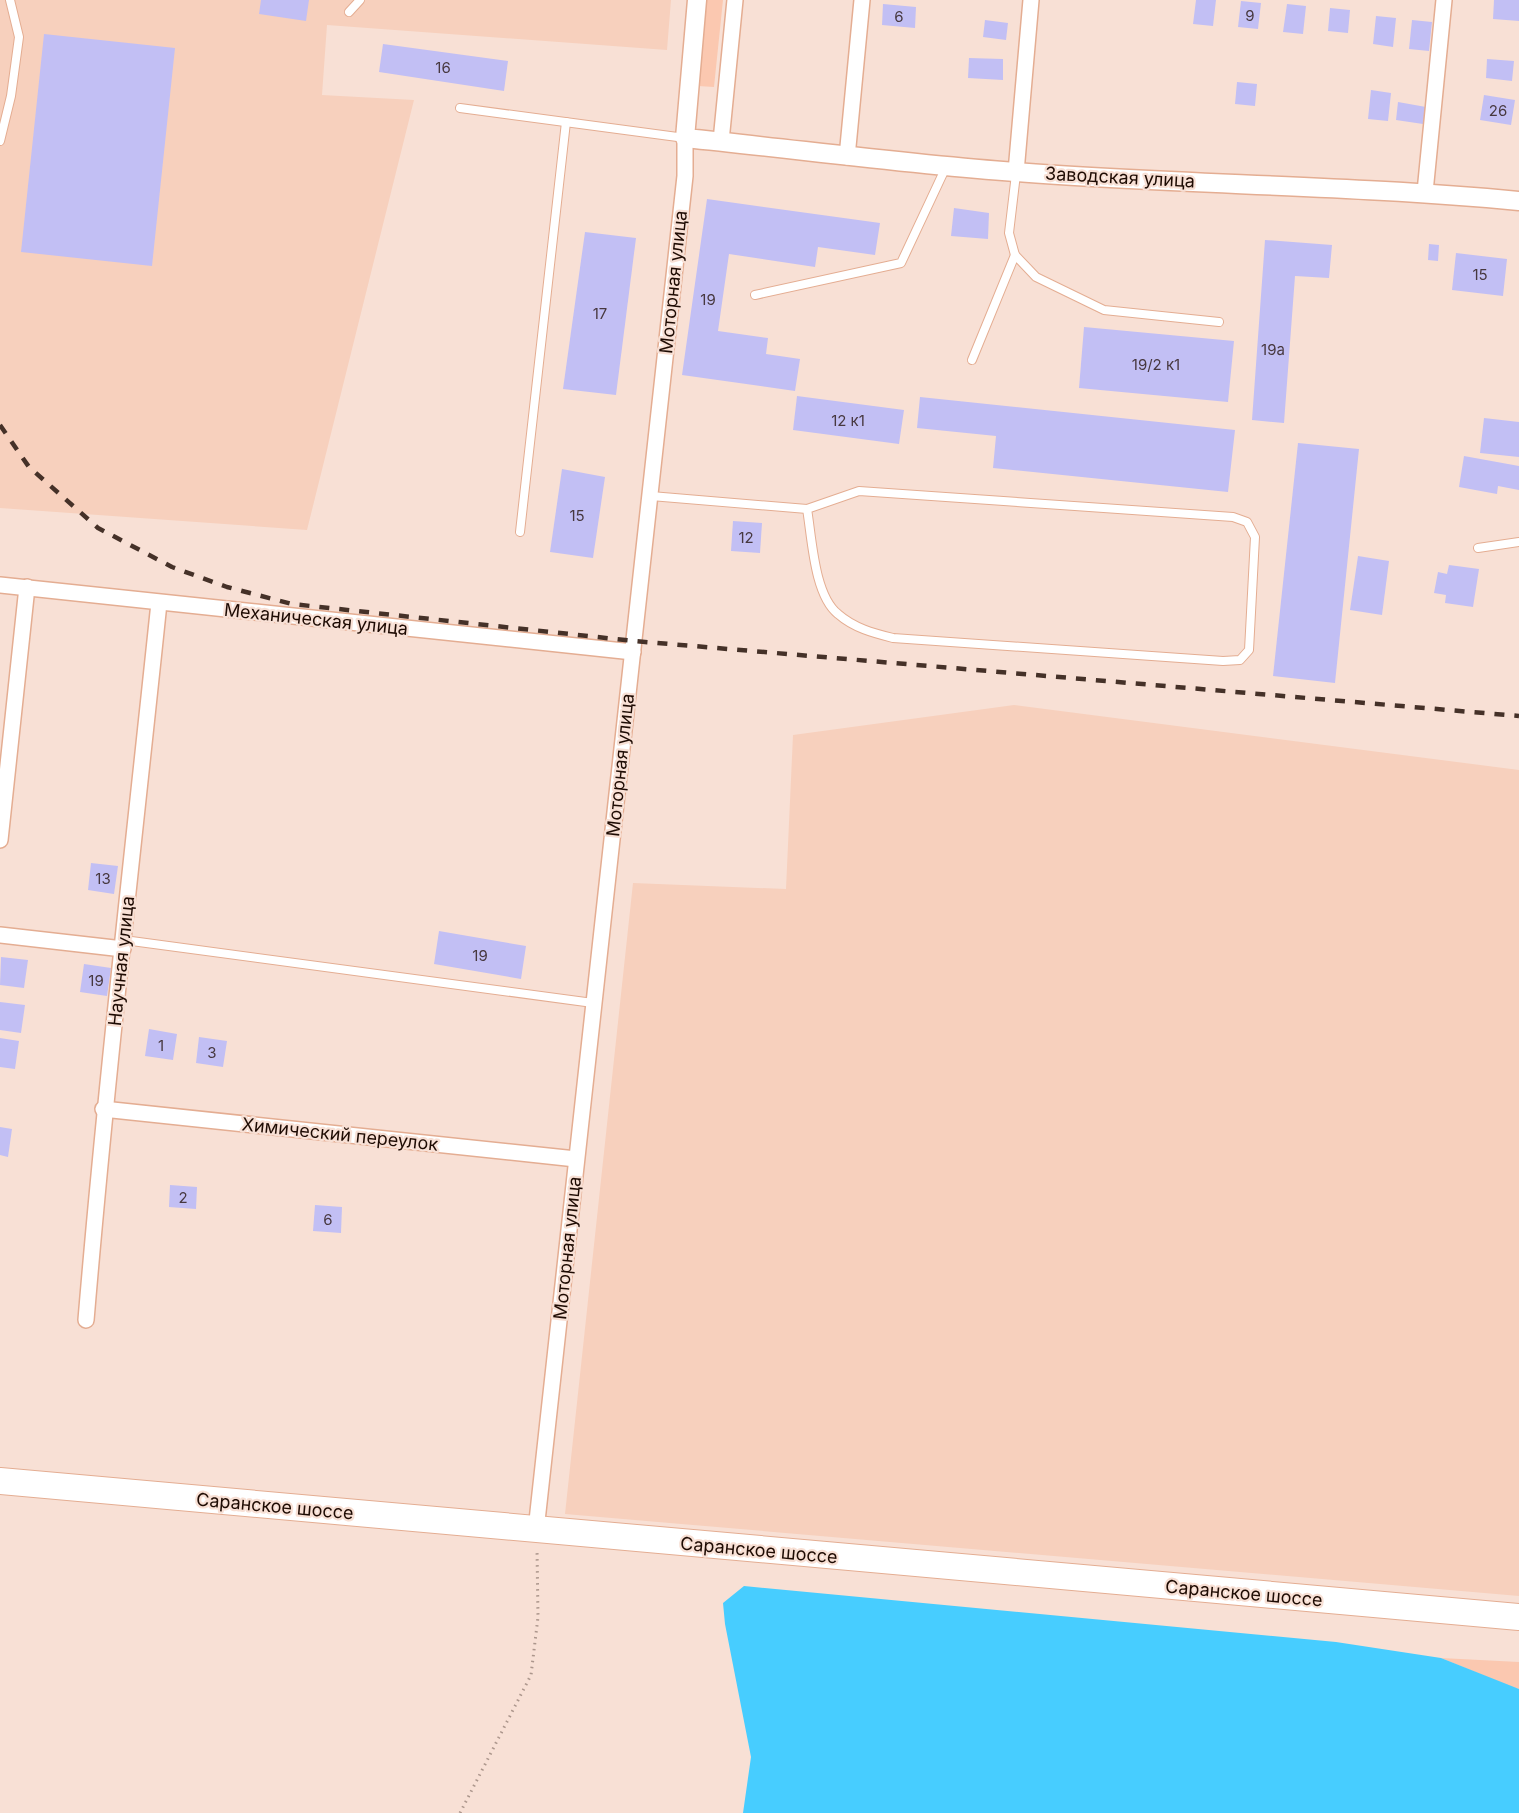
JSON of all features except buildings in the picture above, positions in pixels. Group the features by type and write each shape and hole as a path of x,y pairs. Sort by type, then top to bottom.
{"highway":[{"name":"Саранское шоссе","path":"0,1481 1519,1617"}],"street":[{"name":"Моторная улица","path":"537,1530 685,176 685,138 697,0"},
{"path":"721,141 735,0"},
{"path":"848,157 862,0"},
{"path":"1016,172 1031,0"},
{"path":"1425,192 1444,0"},
{"name":"Заводская улица","path":"685,138 848,157 1016,172 1425,192 1519,201"},
{"name":"Механическая улица","path":"0,585 633,652"},
{"path":"0,840 27,587"},
{"name":"Научная улица","path":"86,1320 103,1109 124,944 159,603"},
{"path":"0,935 124,944"},
{"name":"Химический переулок","path":"103,1109 576,1159"}],"lane":[{"path":"0,141 11,96 19,37 10,0"},
{"path":"349,12 360,0"},
{"path":"460,108 685,138"},
{"path":"520,532 566,122"},
{"path":"755,295 901,263 946,166"},
{"path":"1016,172 1009,233 1015,255 1036,277 1104,310 1219,322"},
{"path":"972,360 1015,255"},
{"path":"651,496 807,509 859,491 1233,517 1247,522 1255,537 1249,650 1240,660 1223,660 893,638 861,629 836,614 824,594 815,562 807,509"},
{"path":"1478,548 1519,542"},
{"path":"124,944 593,1003"}],"path":[{"path":"460,1813 531,1675 538,1617 537,1530"}],"shaded area":[{"path":"0,0 671,0 667,50 327,25 322,95 414,100 307,530 0,508"},
{"path":"707,0 723,0 714,87 698,86"},
{"path":"1014,705 1519,770 1519,1596 565,1514 633,883 786,889 793,735"},
{"path":"1441,1658 1519,1662 1519,1689 1512,1687"}],"water":[{"path":"744,1586 1336,1642 1441,1658 1519,1689 1519,1813 743,1813 751,1757 723,1603"}],"railway":[{"path":"0,425 29,467 98,528 172,567 227,587 292,604 634,641 1519,716"}]}
